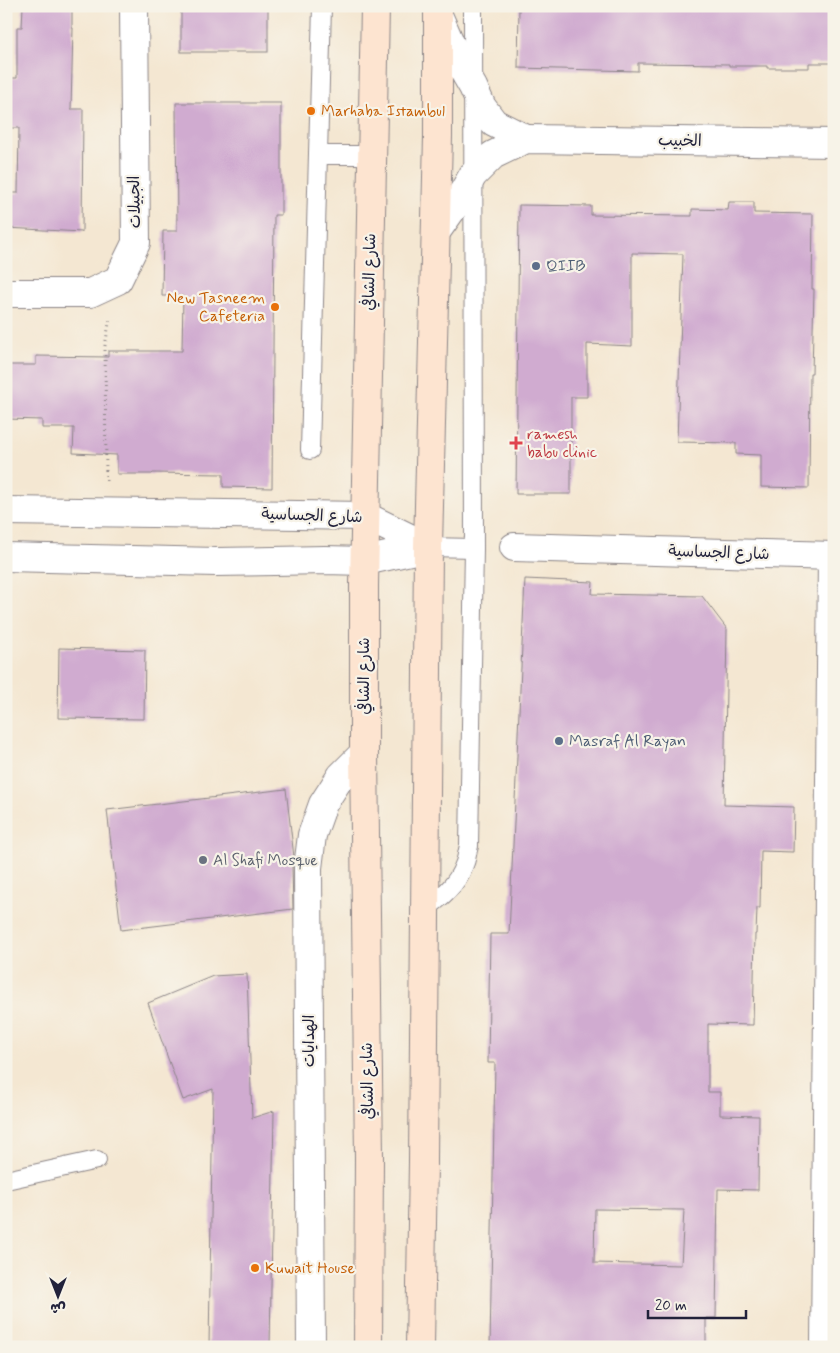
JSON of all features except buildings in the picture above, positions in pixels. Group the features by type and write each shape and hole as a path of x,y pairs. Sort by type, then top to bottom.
{"main road":[{"name":"شارع الشافي","path":"368,1347 369,1148 364,753 365,516 375,6"},
{"path":"420,1347 428,547 438,136 438,11"}],"street":[{"name":"الجبيلات","path":"118,280 136,243 134,6"},
{"path":"438,11 458,61 482,108 494,123 526,139"},
{"path":"436,232 458,201 473,175 493,155 526,139"},
{"name":"الخبيب","path":"526,139 834,143"},
{"path":"6,293 90,293 118,280"},
{"name":"شارع الجساسية","path":"6,511 365,516 428,547"},
{"path":"6,557 216,562 365,561 428,547"},
{"name":"شارع الجساسية","path":"514,547 833,556"},
{"path":"825,1347 833,556"},
{"name":"الهدايات","path":"310,1347 308,868 312,835 323,804 341,776 364,753"}],"lane":[{"path":"310,450 322,6"},
{"path":"425,909 442,897 455,883 464,865 469,846 474,548 473,6"},
{"path":"318,155 372,155"},
{"path":"428,547 474,548"},
{"path":"6,1180 97,1160"}],"path":[{"path":"106,512 105,346 118,280"}],"place":[{"name":"Marhaba Istambul","path":"311,111"},
{"name":"QIIB","path":"536,266"},
{"name":"New Tasneem Cafeteria","path":"275,307"},
{"name":"ramesh babu clinic","path":"516,443"},
{"name":"Masraf Al Rayan","path":"559,741"},
{"name":"Al Shafi Mosque","path":"203,860"},
{"name":"Kuwait House","path":"255,1268"}]}
